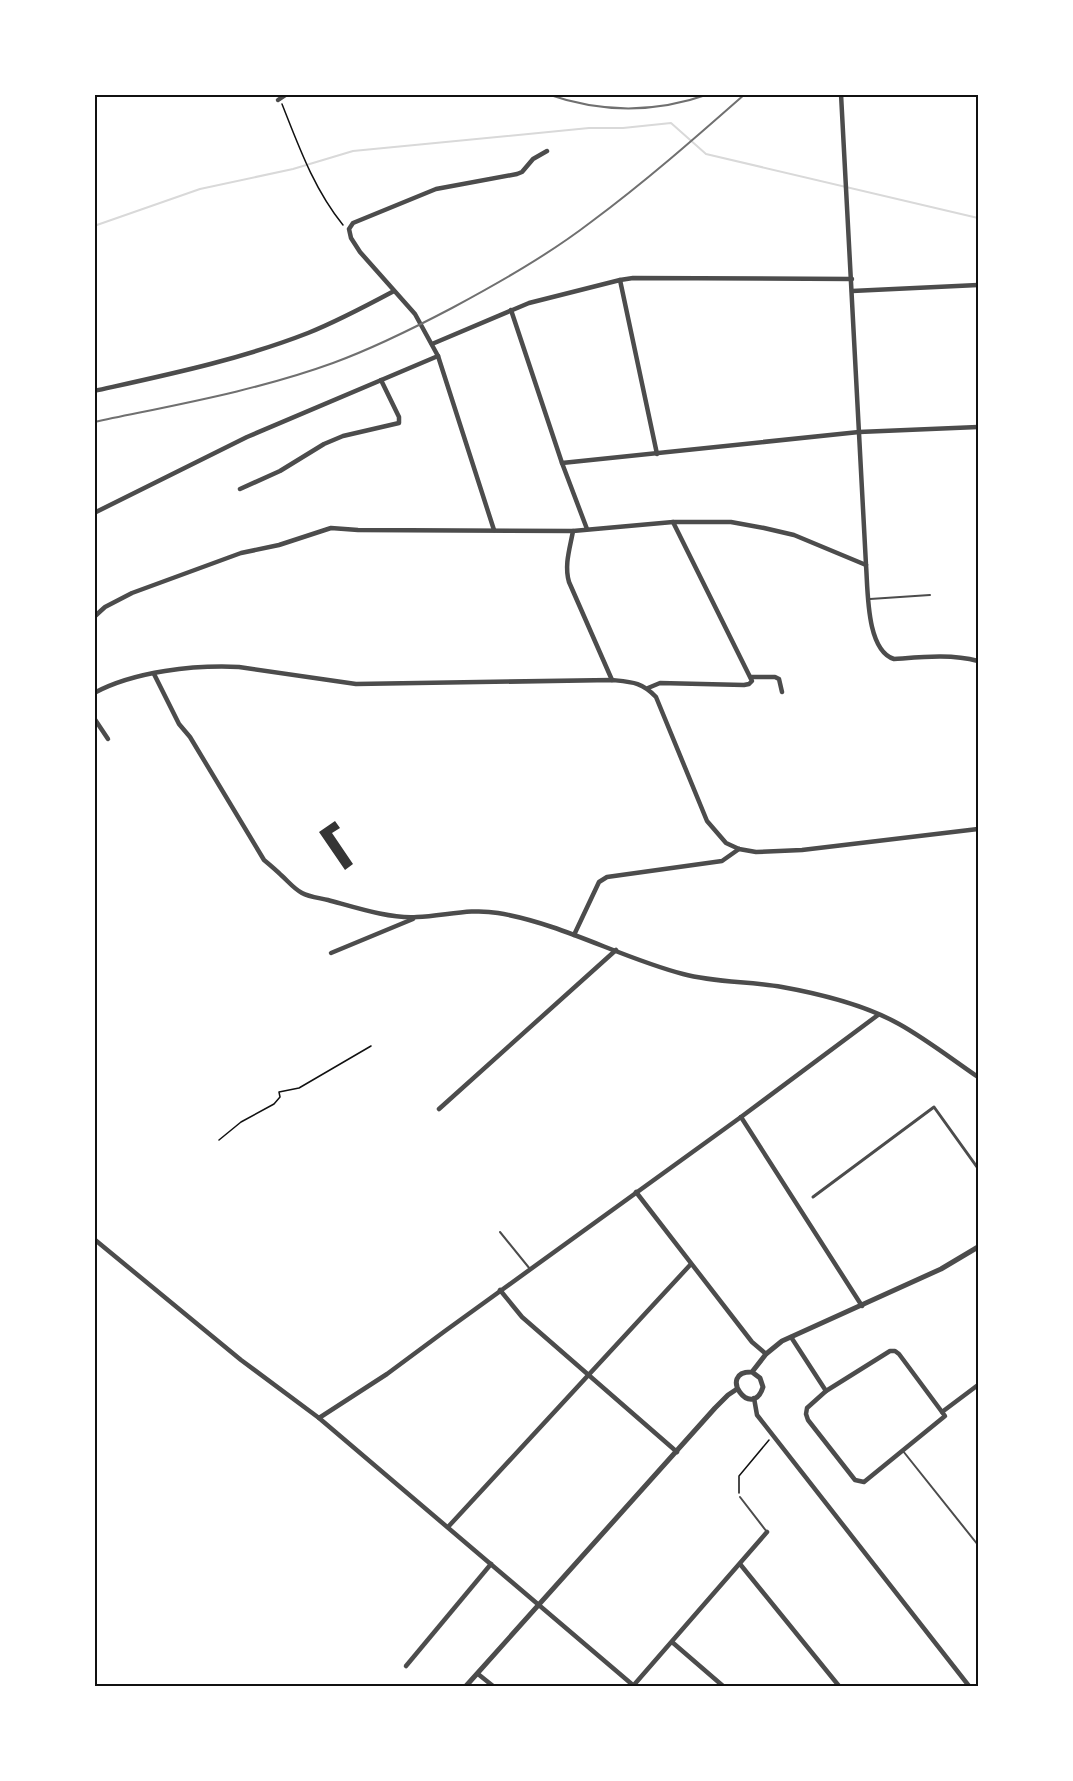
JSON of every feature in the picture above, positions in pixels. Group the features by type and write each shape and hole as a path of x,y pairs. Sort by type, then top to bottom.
{"street":[{"path":"279,100 288,94"},
{"path":"841,94 870,616 877,642 888,657 894,659 935,656 978,661"},
{"path":"494,530 438,356 415,314 360,252 349,233 350,225 436,189 518,174 533,159 547,152"},
{"path":"432,344 529,303 620,280 633,278 852,279"},
{"path":"620,280 657,454"},
{"path":"852,291 978,285"},
{"path":"94,391 232,358 283,342 334,322 394,291"},
{"path":"511,310 587,529"},
{"path":"94,513 247,436 438,356"},
{"path":"240,489 280,471 324,444 343,436 399,423 399,417 381,380"},
{"path":"562,462 859,432 978,428"},
{"path":"94,616 121,598 161,581 241,553 279,545 331,528 573,531 674,522 731,522 808,540 866,565"},
{"path":"648,688 660,682 744,685 752,681 674,522"},
{"path":"573,531 566,564 568,582 612,680"},
{"path":"96,691 133,678 186,668 221,666 356,684 612,680 635,682 648,688 656,697 707,820 726,843 739,849 756,852 802,850 978,829"},
{"path":"154,674 179,724 190,737 264,861 302,894 380,913 416,918"},
{"path":"751,677 775,677 779,679 782,692"},
{"path":"94,718 108,738"},
{"path":"574,935 599,882 607,877 722,861 739,849"},
{"path":"331,953 416,918 446,913 481,911 496,913 574,935 686,975 785,987 819,995 878,1015 899,1024 978,1077"},
{"path":"439,1109 616,950"},
{"path":"319,1418 387,1374 878,1015"},
{"path":"813,1197 934,1107 977,1167"},
{"path":"741,1117 862,1306"},
{"path":"636,1192 752,1342 766,1354"},
{"path":"94,1239 242,1360 319,1418 633,1686 767,1532"},
{"path":"752,1372 766,1354 782,1341 941,1269 978,1247"},
{"path":"448,1527 691,1264"},
{"path":"500,1290 522,1317 677,1452"},
{"path":"791,1337 826,1391"},
{"path":"890,1351 895,1351 942,1412 945,1416 864,1482 855,1480 808,1420 806,1414 810,1404 826,1391 890,1351"},
{"path":"752,1372 757,1374 762,1382 761,1391 754,1398 746,1398 737,1389 737,1380 740,1376 752,1372"},
{"path":"942,1412 978,1385"},
{"path":"466,1686 728,1395 737,1389"},
{"path":"754,1398 757,1415 772,1436 969,1686"},
{"path":"406,1666 491,1564"},
{"path":"740,1564 839,1686"},
{"path":"672,1642 723,1686"},
{"path":"478,1674 493,1686"}],"lane":[{"path":"868,599 930,595"},
{"path":"500,1232 530,1269"},
{"path":"903,1451 978,1545"},
{"path":"740,1497 767,1532"}],"path":[{"path":"279,100 307,167 328,206 349,233"},
{"path":"219,1140 241,1122 274,1104 280,1097 279,1092 299,1088 371,1046"},
{"path":"740,1497 739,1476 772,1436"}],"building":[{"path":"335,821 340,828 332,833 353,864 345,870 319,832"}],"waterway":[{"path":"94,226 200,189 293,169 353,151 589,128 623,128 671,123 706,154 978,218"}],"railway":[{"path":"547,94 588,105 628,108 669,105 709,94"},
{"path":"94,422 215,397 304,373 364,351 423,323 506,278 575,234 650,176 745,94"}]}
